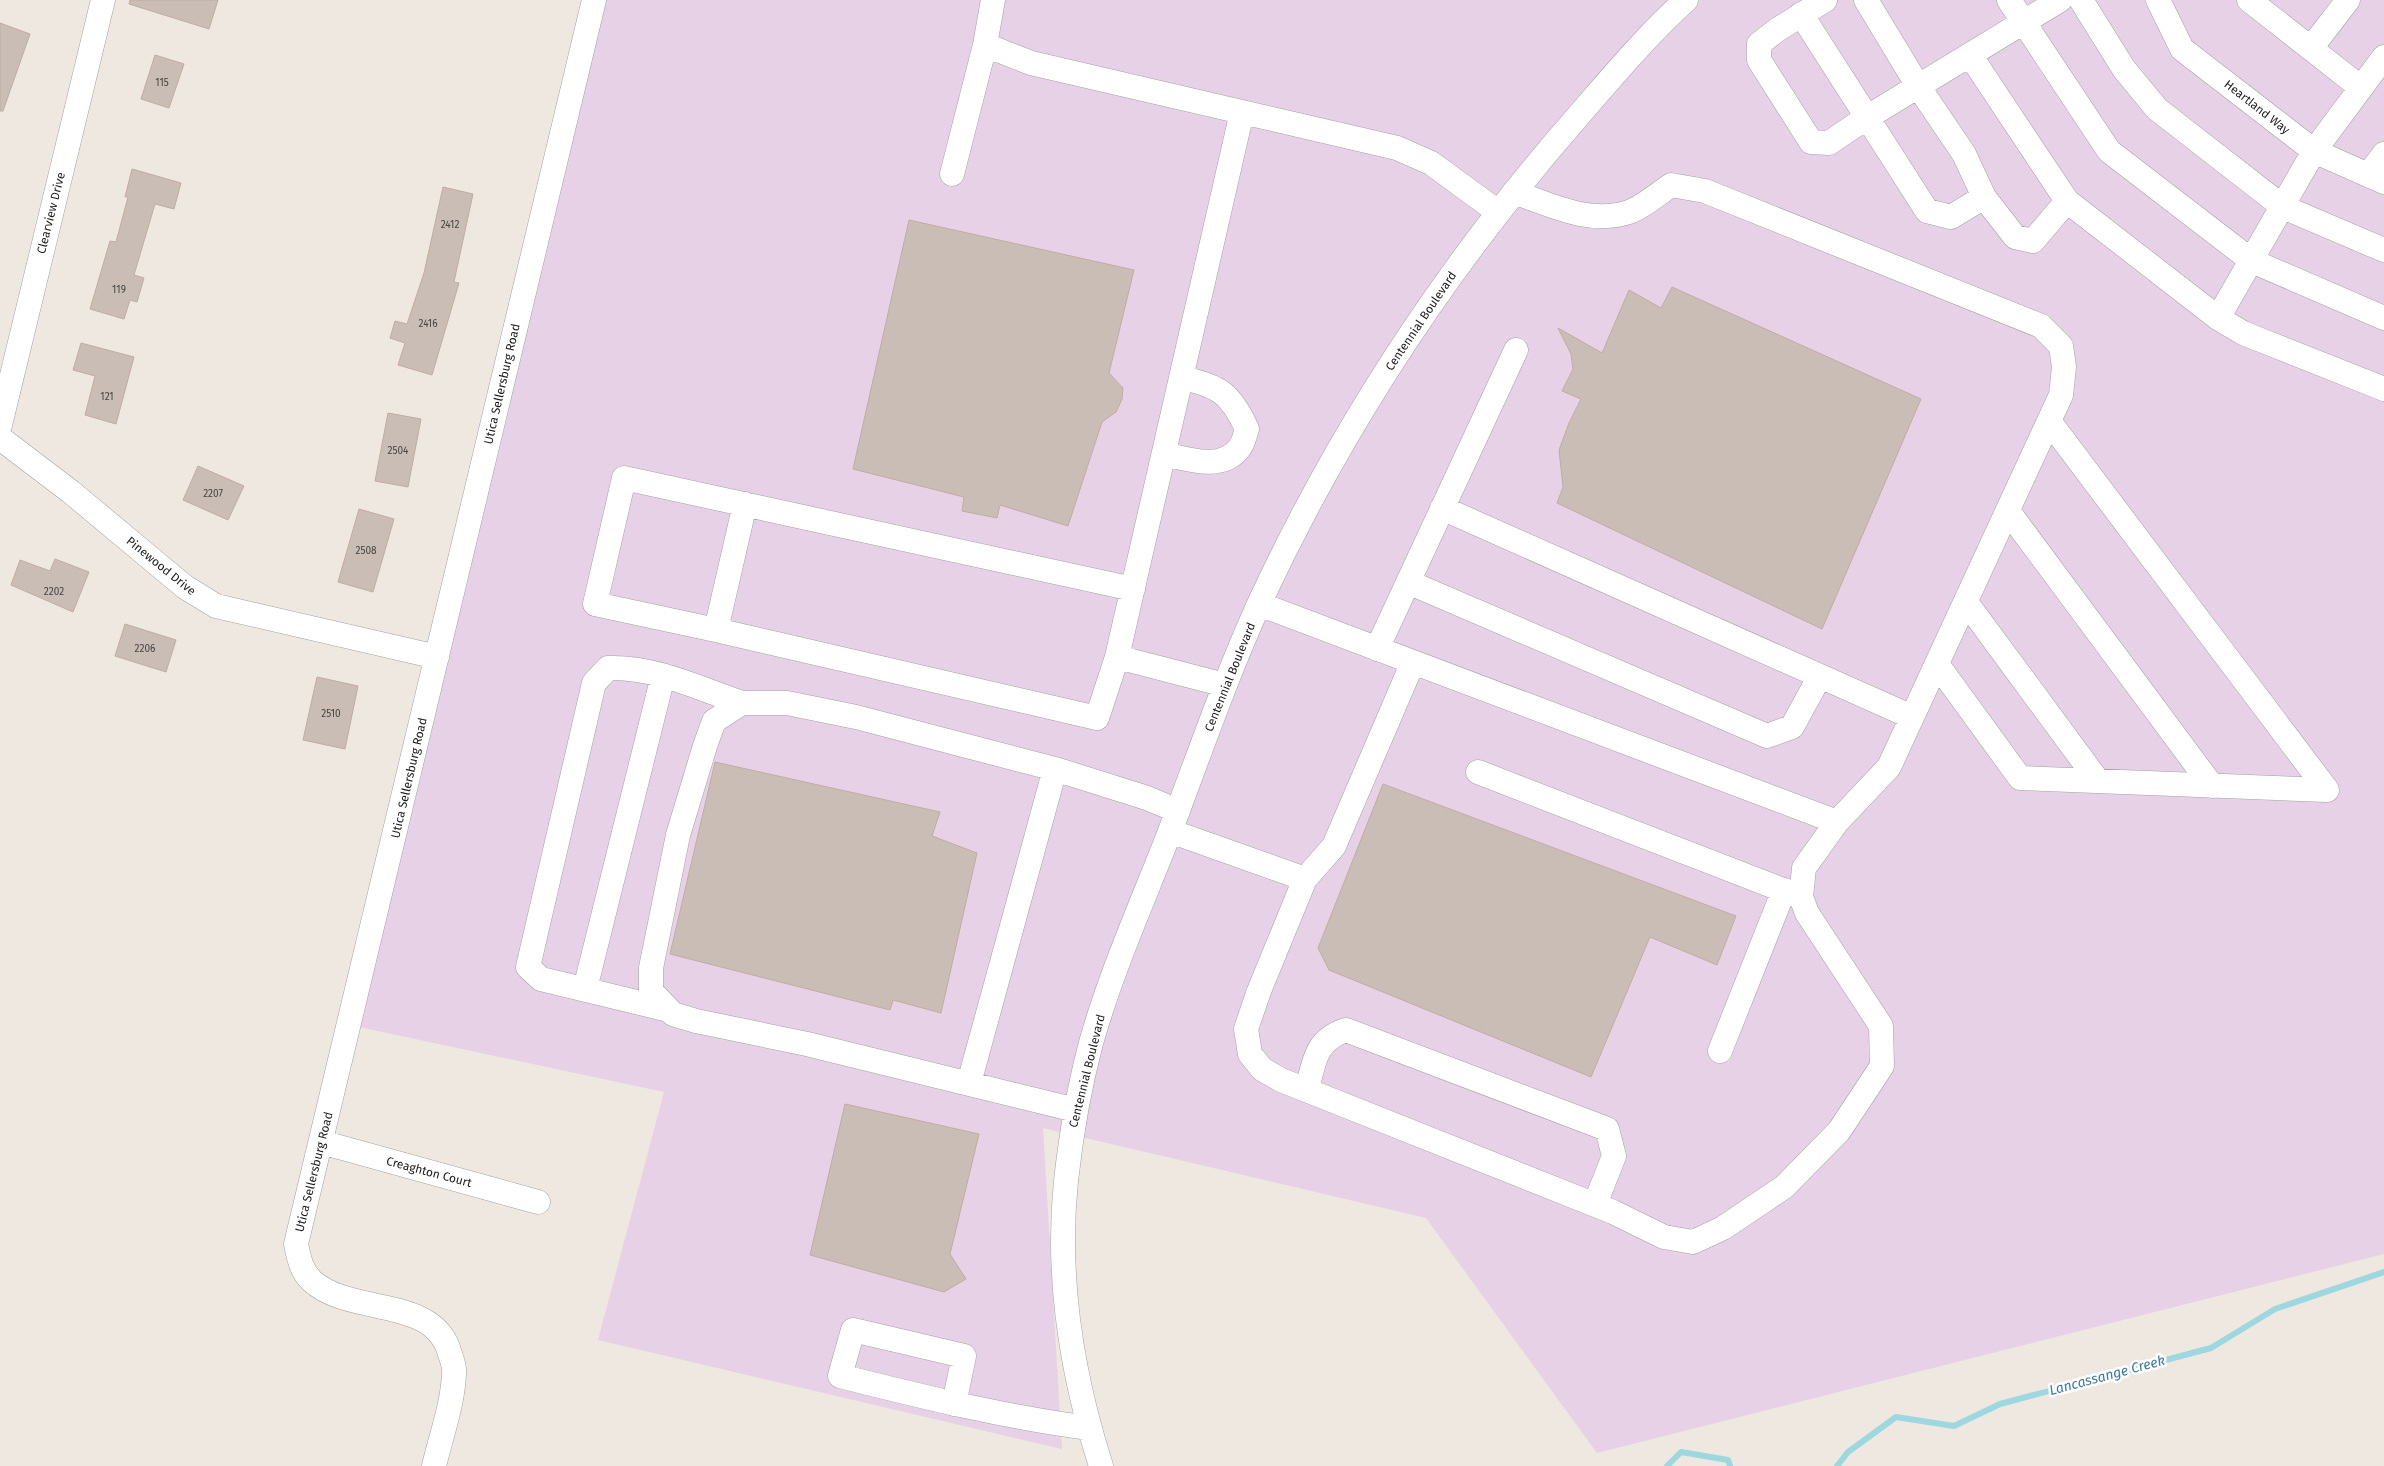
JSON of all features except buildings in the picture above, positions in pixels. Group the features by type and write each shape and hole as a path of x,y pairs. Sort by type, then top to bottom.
{"street":[{"name":"Clearview Drive","path":"0,425 103,0"},
{"name":"Utica Sellersburg Road","path":"434,1466 451,1397 455,1371 448,1347 435,1326 416,1316 332,1294 312,1281 300,1264 296,1244 594,0"},
{"path":"952,174 985,45 993,0"},
{"name":"Centennial Boulevard","path":"1101,1466 1089,1428 1072,1356 1064,1244 1065,1186 1076,1110 1090,1045 1107,992 1225,685 1259,604 1305,514 1356,421 1396,357 1514,192 1608,81 1686,0"},
{"path":"1825,0 1801,14 1759,44 1759,60 1811,142 1829,143 1866,118 2060,0"},
{"path":"1866,0 1918,86 1964,154 1984,197 2015,237 2033,241 2067,201"},
{"path":"2009,0 2109,151 2252,261 2384,318"},
{"path":"2081,0 2124,70 2157,109 2282,207 2384,250"},
{"name":"Heartland Way","path":"2158,0 2182,49 2314,151 2376,179"},
{"path":"2249,0 2360,87"},
{"path":"2310,48 2348,0"},
{"path":"1801,14 1927,211 1952,217 1984,197"},
{"path":"985,45 1031,64 1397,148 1431,163 1498,212"},
{"path":"1970,55 2067,201 2218,318 2243,333 2384,389"},
{"path":"2218,318 2314,151 2384,57"},
{"path":"1132,589 624,478 595,604 1097,718 1117,657 1242,112"},
{"path":"2376,179 2384,154"},
{"path":"1514,192 1562,210 1596,218 1629,212 1671,186 1705,191 2041,326 2061,346 2064,367 2061,395 1889,767 1837,822 1804,868 1720,1051"},
{"path":"1377,649 1516,350"},
{"path":"1164,454 1204,463 1220,461 1240,447 1247,429 1240,414 1224,392 1201,382 1181,378"},
{"path":"1937,664 2020,778 2327,790 2049,421"},
{"name":"Pinewood Drive","path":"0,438 71,492 185,587 216,606 437,657"},
{"path":"716,630 745,504"},
{"path":"1442,508 1912,717"},
{"path":"2008,510 2212,786"},
{"path":"1408,582 1767,736 1792,726 1820,676"},
{"path":"1966,602 2098,781"},
{"path":"1259,604 1837,822"},
{"path":"1117,657 1225,685"},
{"path":"1413,662 1334,846 1305,879 1259,991 1246,1029 1250,1054 1262,1069 1307,1090 1595,1204 1664,1237 1693,1242 1724,1228 1784,1188 1844,1123 1882,1066 1882,1026 1808,913 1792,893 1478,772"},
{"path":"669,1010 541,979 528,967 594,683 608,668 623,668 663,676 742,703 786,703 856,717 1055,770 1147,798 1174,821 1305,879"},
{"path":"586,990 663,676"},
{"path":"742,703 714,721 678,835 651,968 651,990 673,1014 696,1021 807,1044 1076,1110"},
{"path":"968,1083 1055,770"},
{"path":"1307,1090 1316,1055 1331,1035 1346,1030 1606,1130 1614,1156 1595,1204"},
{"name":"Creaghton Court","path":"321,1142 538,1202"},
{"path":"954,1404 964,1356 853,1330 840,1376 954,1404 1025,1420 1089,1428"}],"shaded area":[{"path":"604,0 2384,0 2384,1254 1597,1453 1426,1218 1043,1128 1062,1449 598,1340 664,1092 359,1027"}],"waterway":[{"name":"Lancassange Creek","path":"1837,1466 1848,1452 1896,1417 1954,1426 2000,1404 2211,1348 2275,1309 2384,1272"},
{"name":"Lancassange Creek","path":"1667,1466 1681,1452 1728,1460 1730,1466"}]}
